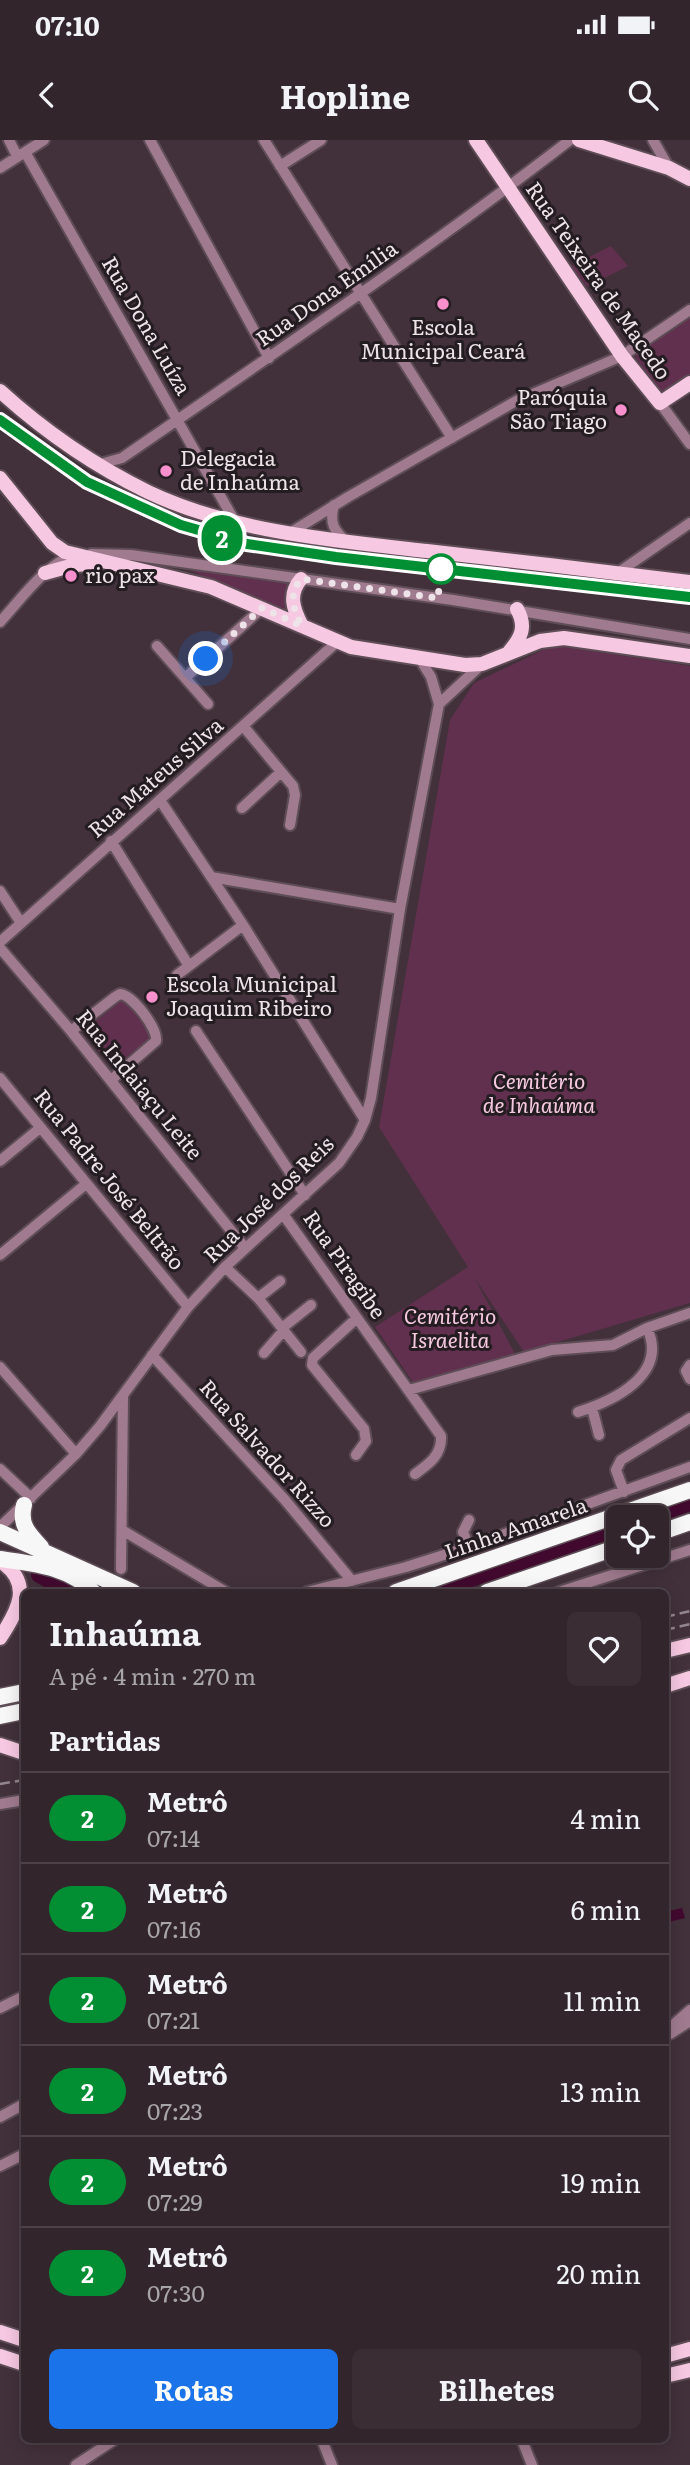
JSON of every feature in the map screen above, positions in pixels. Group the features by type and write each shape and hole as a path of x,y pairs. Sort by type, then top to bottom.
{"highway":[{"name":"Linha Amarela","path":"405,1589 690,1490"},
{"path":"28,1501 22,1516 24,1527 47,1554"},
{"path":"669,1529 690,1522"},
{"path":"0,1532 126,1589"},
{"path":"496,1589 606,1551"},
{"path":"528,1589 606,1559"},
{"path":"0,1560 63,1571 90,1589"},
{"path":"0,1716 21,1712"}],"main road":[{"name":"Rua Teixeira de Macedo","path":"476,140 622,356 660,403"},
{"path":"579,140 670,168 690,179"},
{"path":"660,403 690,383"},
{"path":"0,391 34,422 97,465 150,493 234,520 347,542 690,582"},
{"path":"0,478 52,543 74,554 211,587 351,647 447,664 482,664 540,640 564,638 690,656"},
{"path":"45,573 52,543"},
{"path":"45,573 74,565 122,566"},
{"path":"301,579 295,586 292,603 302,626"},
{"path":"509,653 522,633 522,618 517,610"},
{"path":"0,1560 15,1573 20,1594 16,1615 0,1638"},
{"path":"669,1650 690,1645"},
{"path":"669,1650 690,1654"},
{"path":"669,1685 689,1678"},
{"path":"0,1745 21,1752"},
{"path":"0,2332 21,2339"},
{"path":"669,2355 690,2349"},
{"path":"0,2356 21,2363"},
{"path":"669,2375 690,2370"}],"street":[{"name":"Rua Dona Luíza","path":"9,140 21,154 234,520"},
{"path":"0,168 44,140"},
{"path":"150,140 270,358"},
{"path":"264,140 452,438"},
{"path":"281,166 321,140"},
{"name":"Rua Dona Emília","path":"97,465 122,458 270,358 570,140"},
{"path":"653,140 670,168"},
{"path":"290,533 334,505 541,388 622,356 690,310"},
{"name":"Rua Teixeira de Macedo","path":"660,403 690,444"},
{"path":"334,505 332,526 347,542"},
{"path":"619,572 690,523"},
{"path":"0,622 45,573 74,554 131,555 517,610 690,639"},
{"path":"186,677 262,608"},
{"name":"Rua Mateus Silva","path":"0,942 337,642"},
{"path":"157,646 208,704"},
{"path":"420,659 431,677 439,704 482,664"},
{"name":"Rua José dos Reis","path":"0,1527 76,1454 123,1396 188,1307 225,1267 345,1157 365,1119 375,1073 400,909 439,704"},
{"path":"244,727 295,790 290,825"},
{"path":"242,808 281,772"},
{"path":"160,800 243,925 365,1119"},
{"path":"111,841 188,966"},
{"path":"211,877 400,909"},
{"path":"0,891 21,923"},
{"path":"177,975 243,925"},
{"name":"Rua Indaiaçu Leite","path":"0,948 71,1031 245,1248"},
{"path":"71,1031 115,997 126,994 130,997 157,1032 156,1041 111,1080"},
{"path":"196,1031 304,1195"},
{"name":"Rua Padre José Beltrão","path":"0,1078 188,1307"},
{"path":"0,1161 40,1128"},
{"path":"0,1255 86,1184"},
{"name":"Rua Piragibe","path":"283,1214 441,1436 440,1451 415,1474"},
{"path":"225,1267 258,1298 301,1352"},
{"path":"258,1298 280,1282"},
{"path":"264,1353 283,1329 311,1305"},
{"path":"409,1390 552,1350 613,1345 648,1328 690,1313"},
{"path":"356,1455 366,1441 364,1429 312,1365 312,1361 357,1318"},
{"path":"578,1412 623,1393 643,1373 652,1353 648,1328"},
{"name":"Rua Salvador Rizzo","path":"152,1355 285,1500 352,1581"},
{"path":"0,1367 76,1454"},
{"path":"121,1569 123,1396"},
{"path":"592,1408 599,1435"},
{"path":"624,1492 617,1465 627,1456 690,1418"},
{"path":"319,1589 469,1547 690,1466"},
{"path":"0,1468 28,1501"},
{"path":"469,1520 463,1532 469,1547"},
{"path":"122,1530 221,1589"},
{"path":"568,1589 690,1550"},
{"path":"0,1804 21,1800"},
{"path":"0,2008 21,1998"},
{"path":"669,2028 690,2010"},
{"path":"669,2035 690,2021"},
{"path":"0,2117 21,2106"},
{"path":"0,2166 21,2156"},
{"path":"76,2465 109,2443"},
{"path":"323,2443 332,2465"},
{"path":"523,2443 533,2465"}],"green space":[{"path":"611,246 628,266 587,287 571,266"},
{"path":"690,316 690,375 663,393 659,392 635,356 638,351"},
{"path":"183,567 291,582 286,598 289,615"},
{"name":"Cemitério de Inhaúma","path":"553,645 690,666 690,1303 524,1352 474,1277 515,1354 414,1384 375,1327 468,1267 379,1127 450,720 474,683"},
{"path":"126,997 155,1035 112,1068 83,1031"}],"shaded area":[{"path":"682,1908 685,1918 669,1922 669,1911"}],"waterway":[{"path":"669,1510 690,1503"},
{"path":"443,1589 606,1532"},
{"path":"39,1575 65,1589"}],"railway":[{"path":"0,420 65,467 132,505 182,525 238,542 324,556 690,597"},
{"path":"669,1616 690,1611"},
{"path":"669,1629 690,1624"},
{"path":"0,1784 21,1780"}],"metro line":[{"name":"2","path":"0,420 59,464 118,498 181,525 247,544 285,551 690,597"}],"place":[{"name":"Escola Municipal Ceará","path":"443,304"},
{"name":"Paróquia São Tiago","path":"621,410"},
{"name":"Delegacia de Inhaúma","path":"166,471"},
{"name":"rio pax","path":"71,576"},
{"name":"Escola Municipal Joaquim Ribeiro","path":"152,997"}],"route":[{"path":"206,659 262,608 302,626 292,603 295,586 301,579 438,598 441,569"}],"park label":[{"name":"Cemitério Israelita","path":"450,1329"}]}
